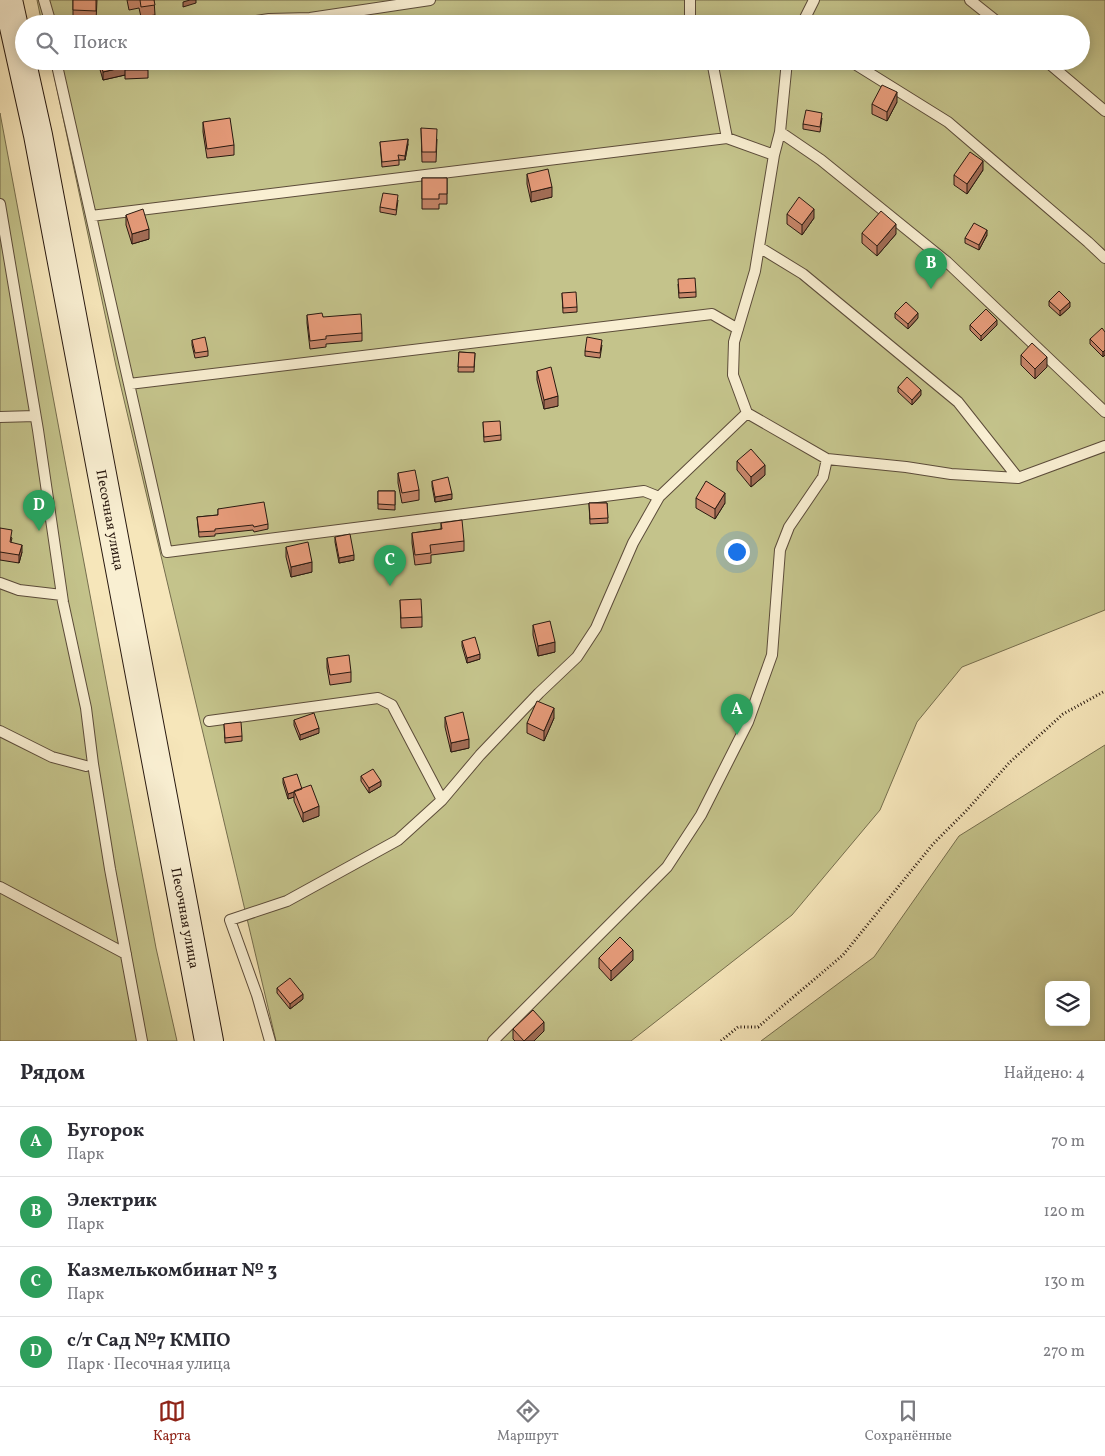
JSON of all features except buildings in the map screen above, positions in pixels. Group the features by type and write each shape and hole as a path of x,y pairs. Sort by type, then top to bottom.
{"main road":[{"name":"Песочная улица","path":"8,0 15,26"},
{"name":"Песочная улица","path":"25,70 209,1041"}],"lane":[{"path":"44,0 48,15"},
{"path":"330,15 430,0"},
{"path":"690,0 690,15"},
{"path":"806,15 814,0"},
{"path":"970,0 989,15"},
{"path":"58,70 167,552 644,491 659,497"},
{"path":"714,70 727,138"},
{"path":"786,70 780,132 774,155 755,271 734,342 733,375 746,413 827,459 906,467 951,474 1018,478 1105,446"},
{"path":"864,70 948,122 1105,258"},
{"path":"1057,70 1105,110"},
{"path":"780,132 821,160 947,262 1105,412"},
{"path":"91,216 727,138 774,155"},
{"path":"0,204 62,595 86,708 108,860 142,1041"},
{"path":"759,247 803,274 958,402 1018,478"},
{"path":"129,384 712,314 738,329"},
{"path":"270,1041 230,920 287,901 398,840 442,800 480,755 526,706 577,657 596,628 633,543 659,497 746,413"},
{"path":"0,417 35,416"},
{"path":"493,1041 667,866 701,815 748,722 772,656 780,550 789,527 823,477 827,459"},
{"path":"0,583 19,590 62,595"},
{"path":"209,721 378,698 392,705 442,800"},
{"path":"0,731 52,757 86,766"},
{"path":"0,887 126,954"}],"path":[{"path":"721,1041 738,1028 758,1027 844,955 933,844 1010,762 1063,714 1105,691"}],"shaded area":[{"path":"37,0 1105,0 1105,610 962,667 917,722 880,810 792,915 631,1041 276,1041 116,366 53,70 1090,70 1090,15 40,15"},
{"path":"0,113 156,948 177,1041 0,1041"},
{"path":"1105,745 1105,1041 761,1041 874,957 959,836"}],"place":[{"name":"Электрик","path":"931,289"},
{"name":"с/т Сад №7 КМПО","path":"39,531"},
{"name":"Казмелькомбинат № 3","path":"390,586"},
{"name":"Бугорок","path":"737,735"}]}
